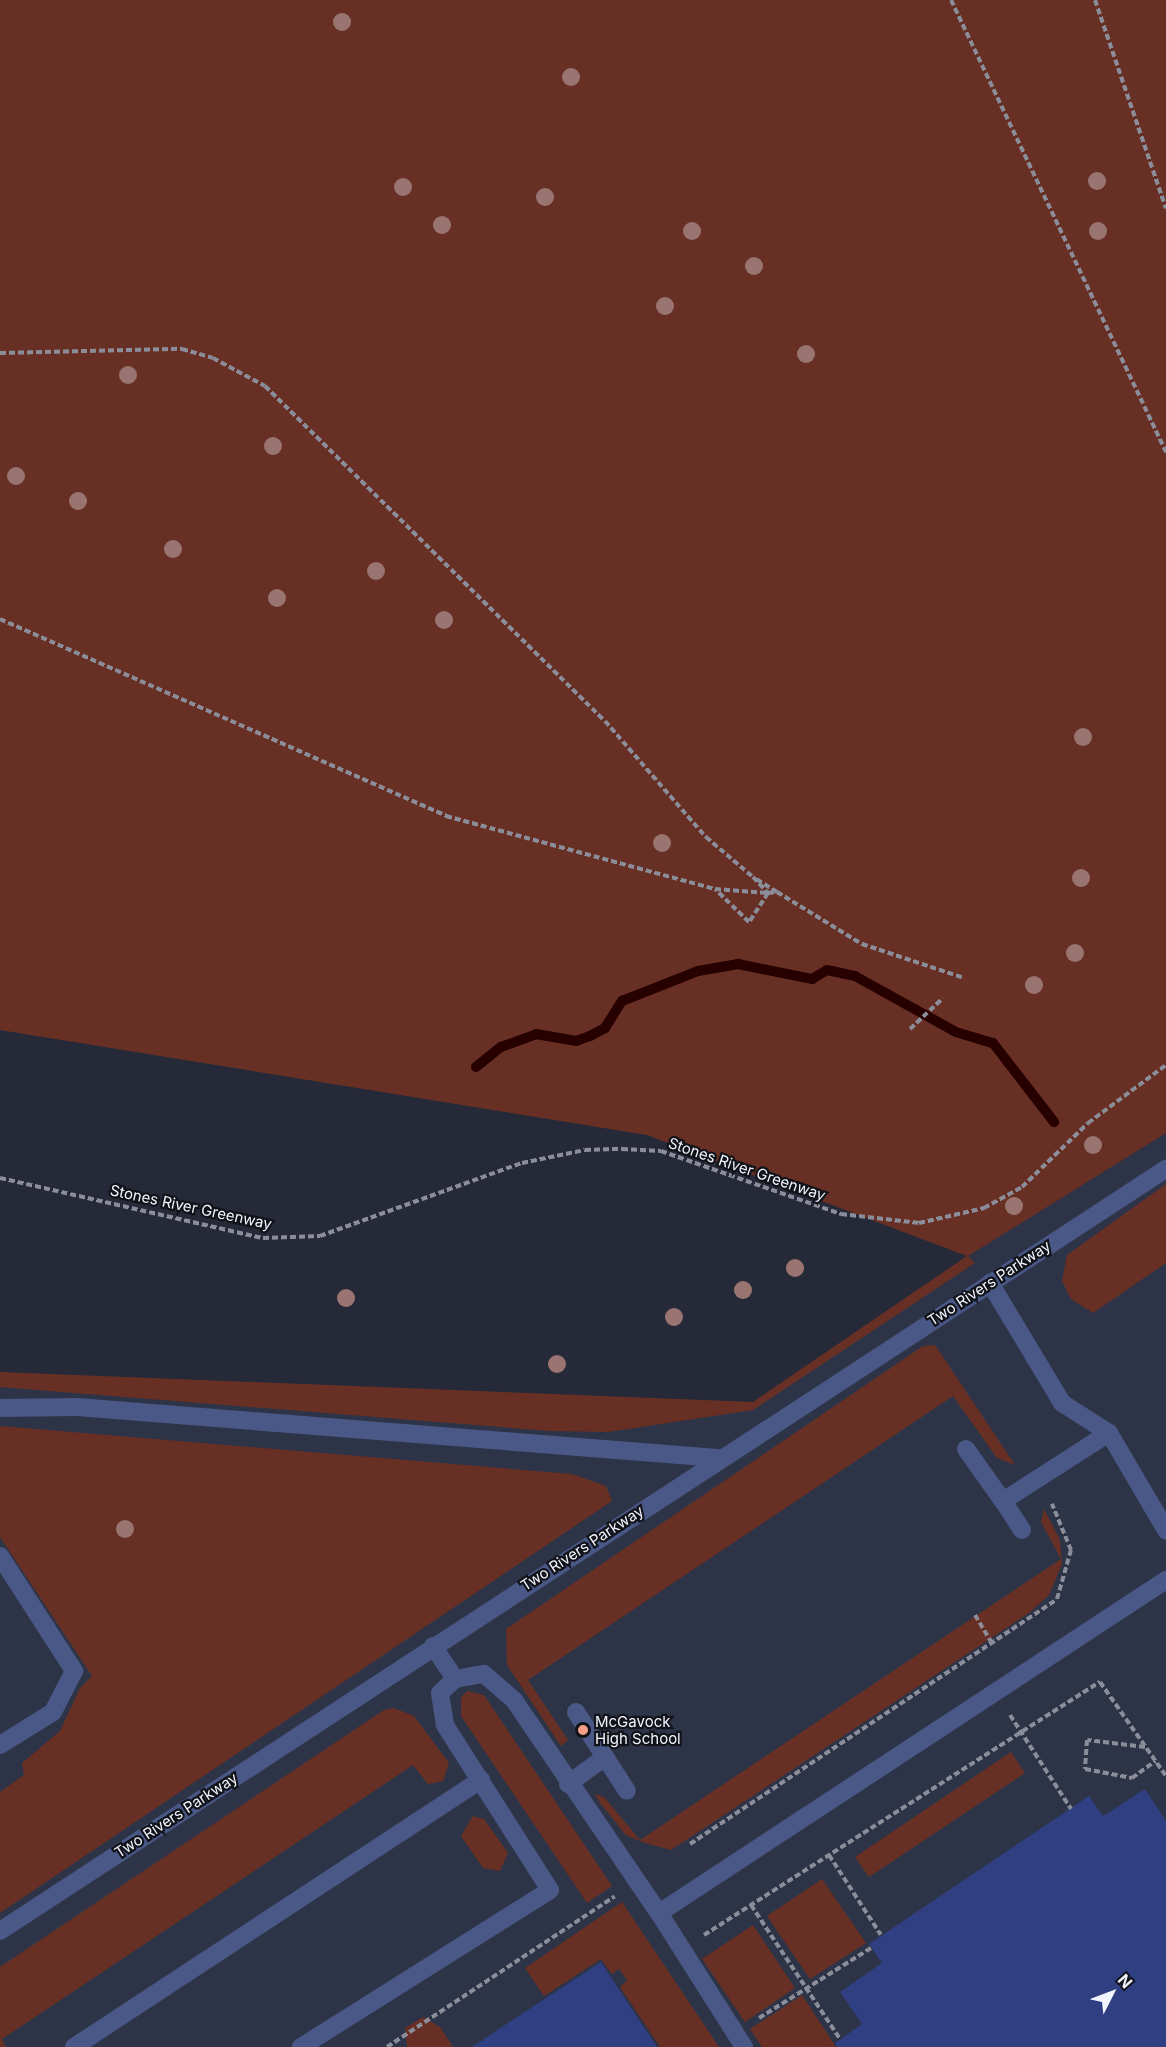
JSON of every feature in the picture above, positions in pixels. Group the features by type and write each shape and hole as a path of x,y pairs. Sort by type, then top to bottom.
{"lane":[{"name":"Two Rivers Parkway","path":"0,1931 717,1458 1166,1169"},
{"path":"990,1283 1062,1403 1109,1433 1166,1530"},
{"path":"0,1408 76,1407 717,1458"},
{"path":"1003,1501 1109,1433"},
{"path":"966,1449 1022,1530"},
{"path":"0,1556 74,1671 53,1713 0,1745"},
{"path":"659,1913 1166,1580"},
{"path":"433,1646 455,1679"},
{"path":"301,2047 550,1890 445,1725 440,1693 455,1679 484,1674 514,1700 568,1784 639,1881 740,2040"},
{"path":"576,1712 627,1791"},
{"path":"568,1784 605,1756"},
{"path":"74,2047 481,1780"}],"path":[{"path":"951,0 1166,452"},
{"path":"1095,0 1166,208"},
{"path":"0,353 182,350 213,358 265,386 605,721 706,837 753,877 768,893"},
{"path":"0,619 446,816 715,889 777,892"},
{"path":"753,877 862,944 964,978"},
{"path":"715,889 749,922 768,893"},
{"path":"910,1029 943,998"},
{"name":"Stones River Greenway","path":"0,1178 263,1238 320,1236 522,1163 585,1150 622,1149 661,1152 841,1214 919,1223 984,1208 1022,1187 1088,1123 1166,1065"},
{"path":"690,1844 1057,1599 1066,1581 1071,1550 1052,1504"},
{"path":"975,1615 992,1643"},
{"path":"681,1950 1100,1682 1166,1776"},
{"path":"995,1692 1071,1809"},
{"path":"1146,1748 1087,1740 1084,1769 1132,1778 1155,1760"},
{"path":"829,1855 881,1935"},
{"path":"387,2047 639,1881"},
{"path":"751,1905 840,2039"},
{"path":"740,2040 806,1988 871,1948"}],"shaded area":[{"path":"0,0 1166,0 1166,1133 968,1256 975,1263 753,1410 608,1432 549,1431 0,1387 0,1372 753,1402 967,1256 647,1135 0,1030"},
{"name":"McGavock High School","path":"1166,1133 1166,2047 0,2047 0,1375 753,1410 967,1256"},
{"path":"1166,1184 1166,1263 1093,1313 1071,1299 1062,1281 1067,1255"},
{"path":"935,1345 1015,1465 997,1458 953,1396 528,1680 568,1740 561,1746 507,1665 506,1629 923,1346"},
{"path":"0,1426 572,1474 606,1486 612,1501 0,1913 0,1792 24,1775 22,1763 60,1731 80,1688 92,1676 0,1537"},
{"path":"1044,1509 1060,1540 1062,1564 1049,1595 1029,1613 671,1850 645,1843 626,1835 600,1803 595,1794 604,1797 640,1840 1061,1559 1041,1522"},
{"path":"467,1691 484,1695 612,1886 587,1903 461,1716 461,1698"},
{"path":"394,1708 414,1716 449,1763 443,1781 428,1784 413,1765 2,2039 6,2047 0,2047 0,1967 384,1710"},
{"path":"1011,1752 1025,1773 869,1877 855,1857"},
{"path":"473,1816 484,1819 508,1853 500,1871 483,1868 461,1836"},
{"path":"822,1879 866,1943 810,1979 767,1916"},
{"path":"622,1902 719,2047 660,2047 620,1987 627,1980 619,1969 612,1974 601,1959 544,1996 525,1968"},
{"path":"753,1925 795,1988 745,2022 702,1959"},
{"path":"802,1995 836,2047 762,2047 750,2029"},
{"path":"423,2017 440,2027 453,2047 407,2047 405,2028"}],"building":[{"path":"1145,1789 1166,1821 1166,2047 837,2047 835,2043 862,2024 840,1992 882,1963 869,1944 1089,1796 1103,1816"},
{"path":"601,1962 657,2047 472,2047 502,2027"}],"waterway":[{"path":"476,1067 501,1047 536,1034 576,1041 590,1036 605,1028 622,1001 698,971 738,964 812,979 827,970 855,976 956,1032 993,1043 1054,1122"}],"place":[{"name":"McGavock High School","path":"583,1730"}]}
